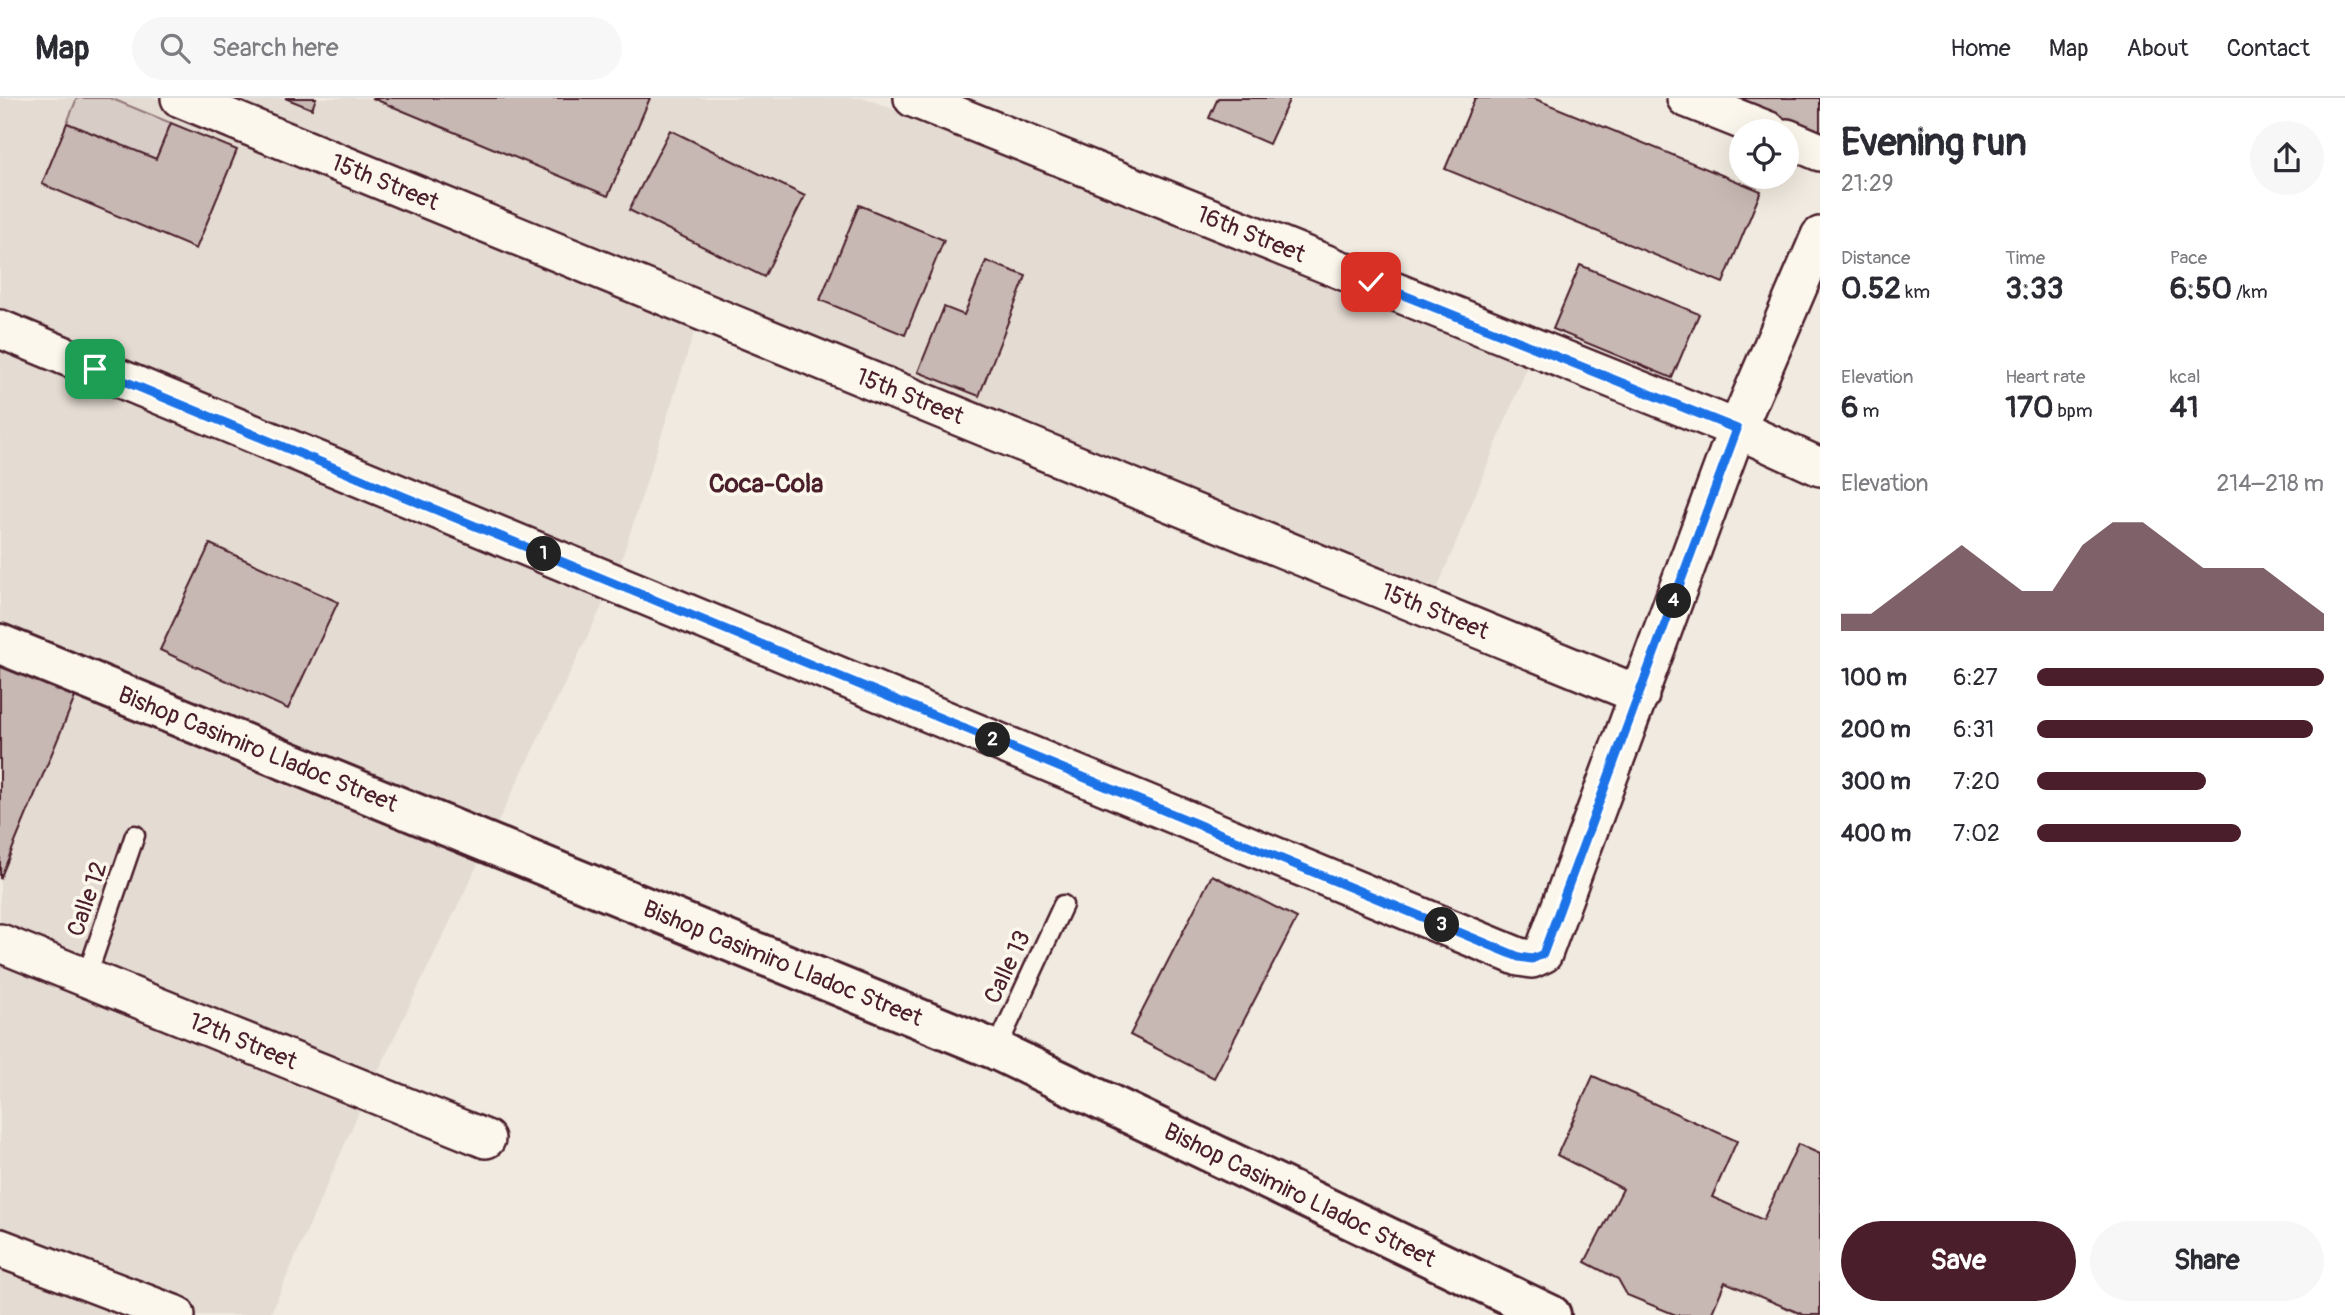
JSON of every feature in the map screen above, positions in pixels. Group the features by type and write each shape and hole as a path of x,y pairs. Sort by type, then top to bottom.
{"street":[{"name":"15th Street","path":"180,98 1640,695"},
{"name":"16th Street","path":"913,98 1737,429 1820,467"},
{"path":"1686,98 1739,119"},
{"path":"1799,143 1820,152"},
{"path":"0,329 1519,957 1532,959 1543,954 1737,429 1820,236"},
{"name":"Bishop Casimiro Lladoc Street","path":"0,644 996,1050 1551,1315"},
{"name":"12th Street","path":"0,943 486,1139"},
{"path":"0,1248 176,1315"}],"lane":[{"name":"Calle 12","path":"86,978 135,835"},
{"name":"Calle 13","path":"996,1050 1063,905"}],"shaded area":[{"path":"0,98 865,98 1528,365 1437,589 706,295 616,577 364,1100 270,1315 0,1315"},
{"path":"77,98 110,98 171,123 156,159 67,123"}],"building":[{"path":"285,98 316,98 312,109"},
{"path":"372,98 650,98 608,196"},
{"path":"1218,98 1290,98 1269,144 1209,118"},
{"path":"1475,98 1533,98 1729,178 1729,189 1761,191 1723,283 1445,169"},
{"path":"1725,98 1820,98 1820,136 1799,128 1799,119 1778,119"},
{"path":"67,123 156,159 171,123 237,150 196,249 42,184"},
{"path":"670,130 805,196 764,277 629,210"},
{"path":"859,205 944,240 905,335 820,300"},
{"path":"986,261 1026,276 979,396 918,372 944,307 964,315"},
{"path":"1580,265 1699,314 1672,378 1553,329"},
{"path":"210,544 338,602 288,709 160,650"},
{"path":"0,659 78,690 0,879"},
{"path":"1212,875 1297,918 1214,1078 1130,1035"},
{"path":"1593,1076 1737,1141 1712,1197 1763,1220 1798,1144 1820,1154 1820,1315 1804,1315 1725,1282 1711,1315 1676,1315 1627,1295 1618,1279 1585,1262 1623,1189 1557,1155"}],"district":[{"name":"Coca-Cola","path":"766,483"}],"route":[{"path":"95,369 1519,957 1532,959 1543,954 1737,429 1371,282"}]}
